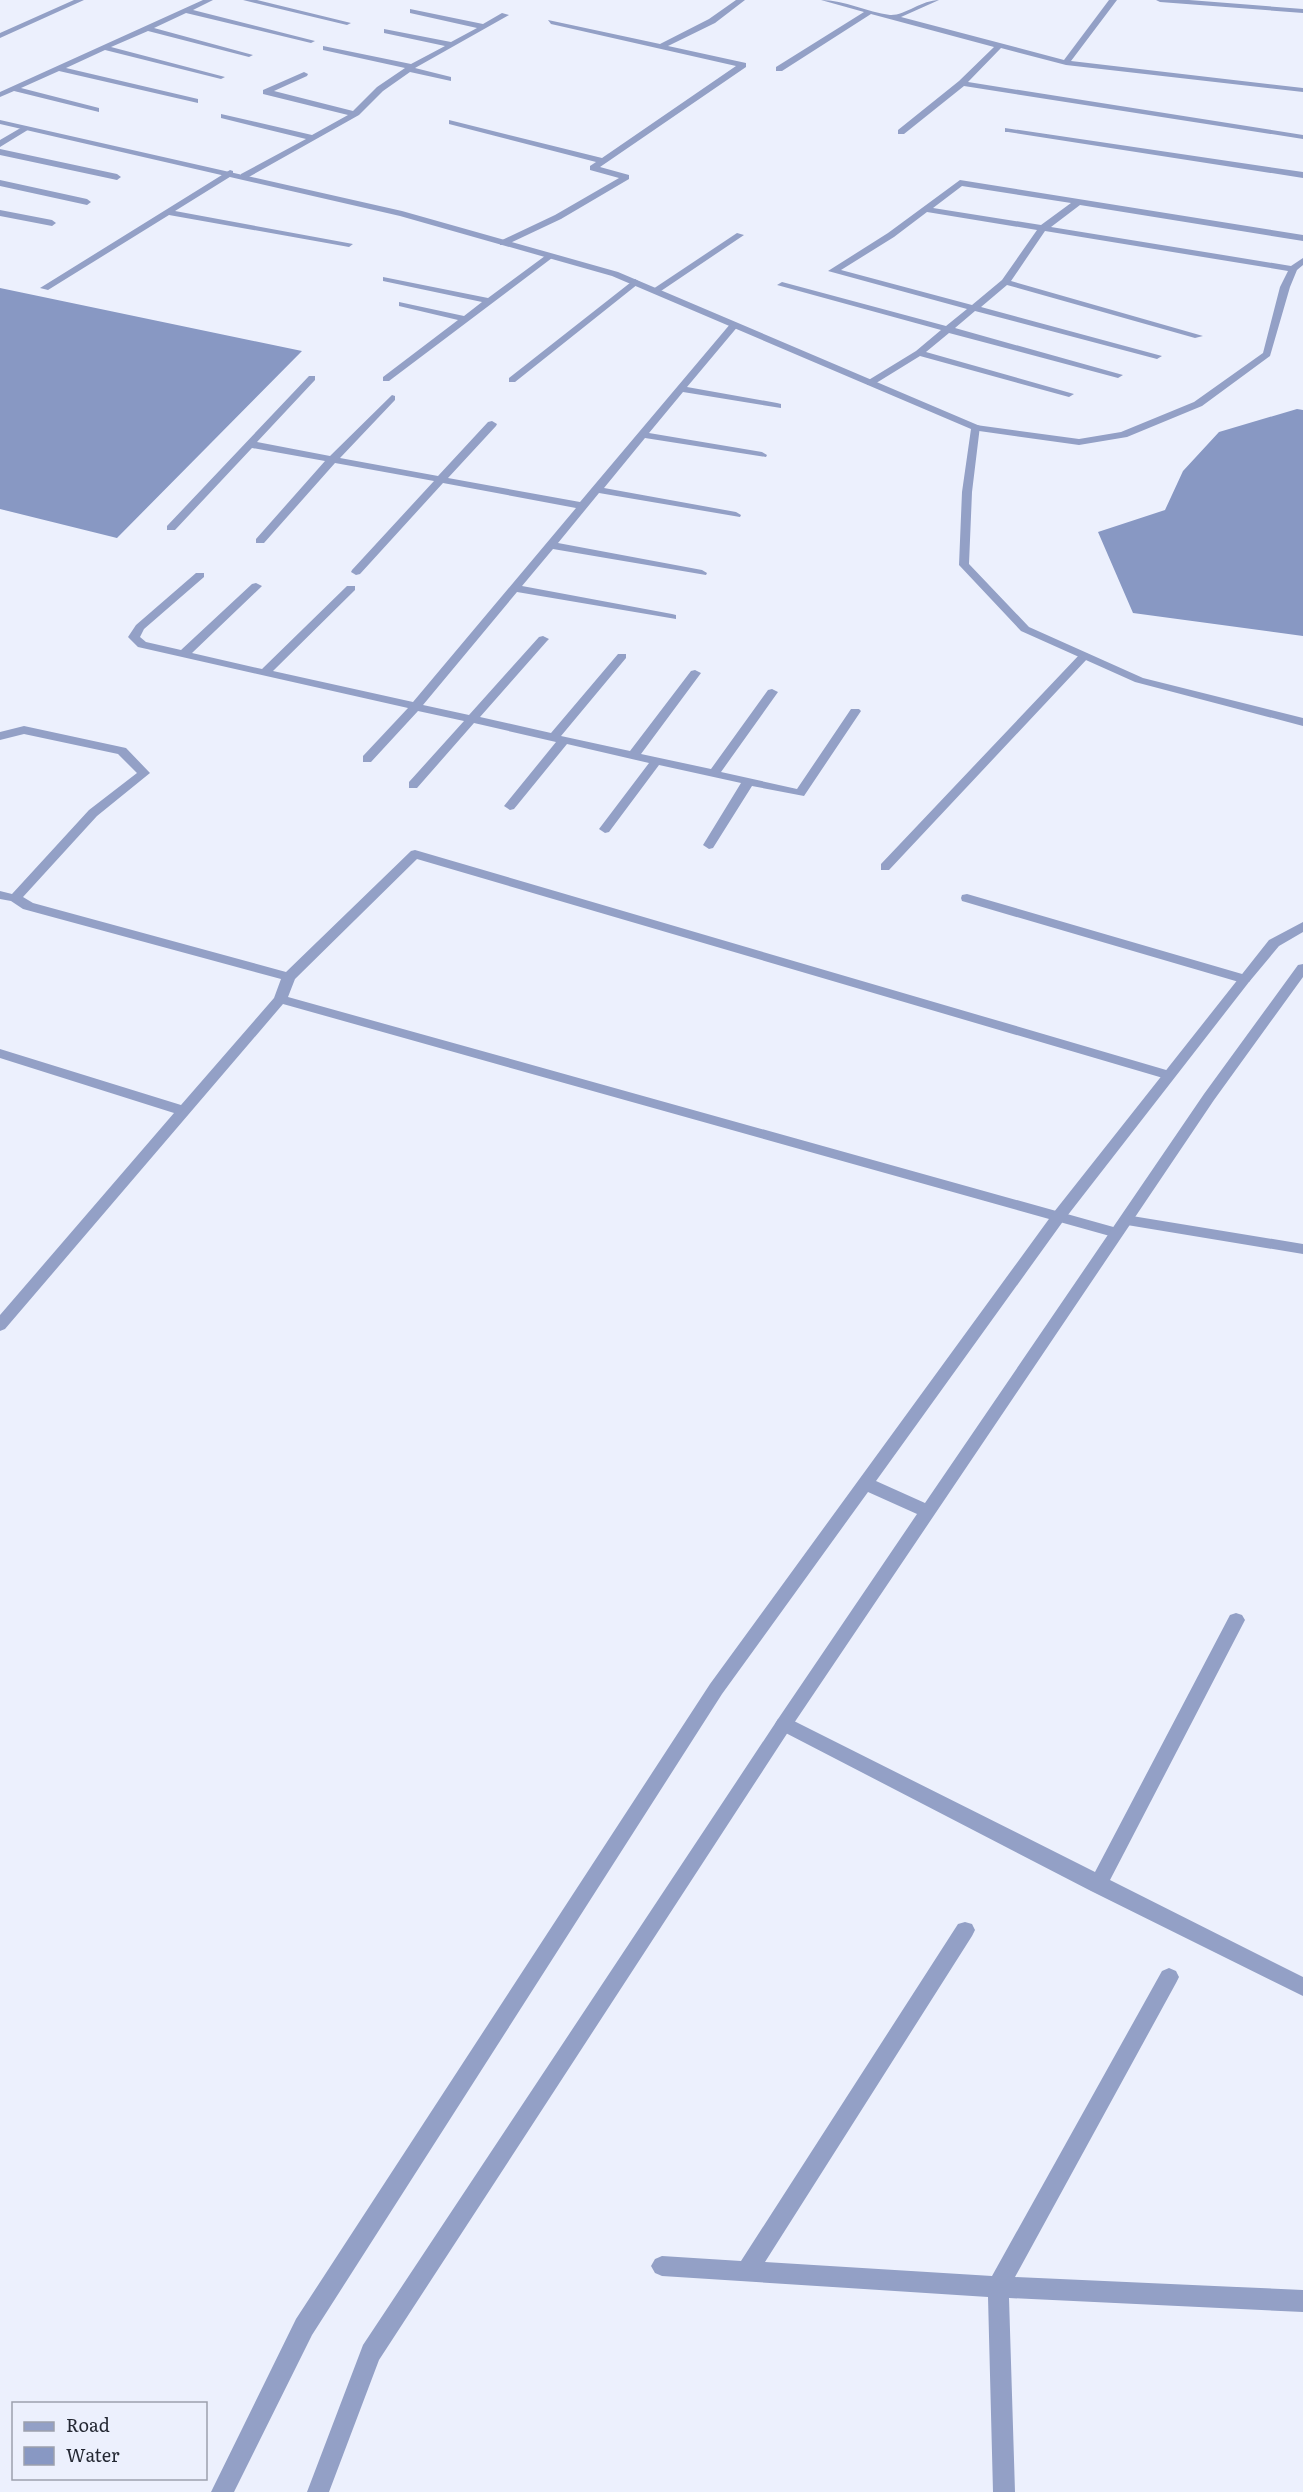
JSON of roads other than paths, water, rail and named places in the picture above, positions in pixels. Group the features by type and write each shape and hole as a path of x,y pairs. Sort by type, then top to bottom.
{"street":[{"path":"0,36 80,0"},
{"path":"0,95 207,0"},
{"path":"247,0 347,23"},
{"path":"661,47 712,21 741,0"},
{"path":"825,0 1066,63 1303,90"},
{"path":"893,18 935,0"},
{"path":"1066,63 1113,0"},
{"path":"1160,0 1241,3 1303,11"},
{"path":"186,11 311,41"},
{"path":"413,11 484,27"},
{"path":"779,69 870,12"},
{"path":"244,176 354,114 367,100 410,68 505,15"},
{"path":"503,243 558,217 626,177 592,168 743,65 551,22"},
{"path":"147,28 249,55"},
{"path":"387,31 453,45"},
{"path":"901,132 962,83 998,47"},
{"path":"105,48 221,77"},
{"path":"326,48 448,79"},
{"path":"58,69 195,101"},
{"path":"304,74 266,92 354,114"},
{"path":"962,83 1303,137"},
{"path":"14,89 96,110"},
{"path":"224,116 314,138"},
{"path":"0,122 402,214 549,256 635,282 976,428 1079,442 1123,435 1198,404 1267,354 1285,287 1293,269 1303,261"},
{"path":"452,122 603,161"},
{"path":"0,144 27,128"},
{"path":"1008,130 1303,175"},
{"path":"0,152 117,177"},
{"path":"45,288 230,173"},
{"path":"0,183 87,201"},
{"path":"1157,356 833,271 891,235 960,183 1303,238"},
{"path":"870,383 919,352 1005,282 1042,230 1078,202"},
{"path":"925,209 1042,230 1293,269"},
{"path":"167,212 349,244"},
{"path":"0,213 52,223"},
{"path":"654,291 740,235"},
{"path":"386,379 549,256"},
{"path":"386,279 491,301"},
{"path":"513,380 635,282"},
{"path":"1005,282 1198,336"},
{"path":"782,285 950,328 1118,375"},
{"path":"402,304 467,319"},
{"path":"367,759 417,705 734,325"},
{"path":"919,352 1068,394"},
{"path":"171,528 312,378"},
{"path":"681,389 777,406"},
{"path":"260,541 332,460 392,398"},
{"path":"356,572 492,424"},
{"path":"976,428 967,492 964,565 1025,629 1138,680 1303,722"},
{"path":"643,435 762,455"},
{"path":"249,444 583,506"},
{"path":"597,490 736,515"},
{"path":"551,545 702,573"},
{"path":"200,575 140,627 134,637 142,645 417,705 713,775 800,793 855,711"},
{"path":"184,654 256,586"},
{"path":"265,672 351,588"},
{"path":"515,588 672,617"},
{"path":"413,785 543,639"},
{"path":"510,806 622,656"},
{"path":"885,867 1084,656"},
{"path":"633,756 695,673"},
{"path":"713,775 772,692"},
{"path":"0,736 24,730 122,750 144,773 93,813 15,898"},
{"path":"605,829 656,761"},
{"path":"709,845 748,782"},
{"path":"0,1324 280,999 289,977 415,854 1168,1075"},
{"path":"0,895 15,898 28,906 289,977"},
{"path":"967,898 1244,978"},
{"path":"222,2492 304,2327 716,1689 1059,1216 1244,978 1274,943 1303,926"},
{"path":"318,2492 371,2353 784,1724 1209,1098 1303,968"},
{"path":"280,999 1059,1216 1303,1249"},
{"path":"0,1053 183,1111"},
{"path":"865,1483 928,1512"},
{"path":"1098,1885 1236,1620"},
{"path":"784,1724 1303,1988"},
{"path":"746,2272 965,1930"},
{"path":"1004,2492 998,2287 1169,1977"},
{"path":"662,2266 998,2287 1303,2301"}],"water":[{"path":"0,288 302,351 117,538 0,509"},
{"path":"1297,409 1303,410 1303,636 1133,613 1098,532 1165,510 1183,471 1219,432"}]}
